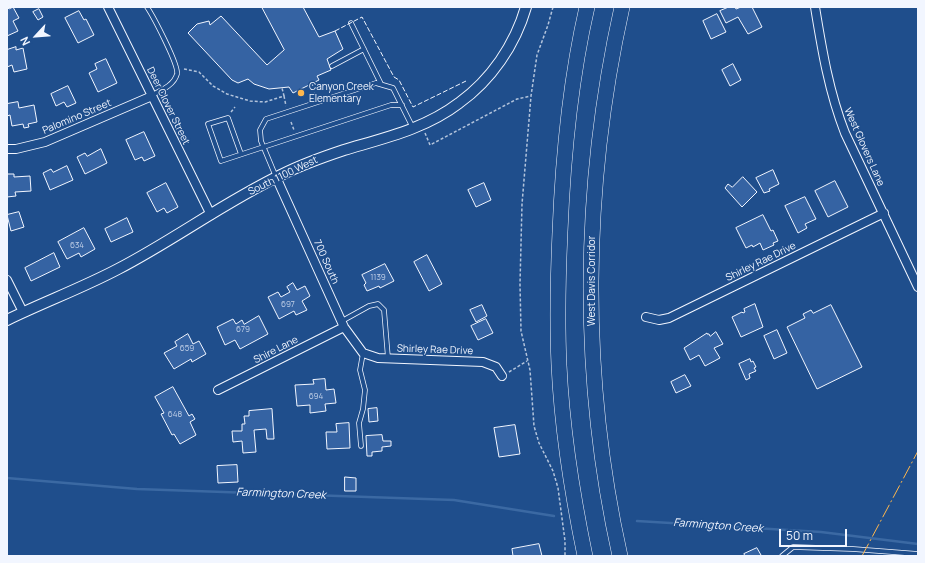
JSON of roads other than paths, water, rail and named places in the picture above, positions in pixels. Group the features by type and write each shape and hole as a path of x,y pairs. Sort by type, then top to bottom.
{"highway":[{"path":"585,556 571,475 562,402 559,365 558,307 561,199 566,134 574,70 587,7"},
{"name":"West Davis Corridor","path":"620,556 604,472 597,404 592,335 591,268 593,204 600,132 622,7"}],"street":[{"name":"Deer Clover Street","path":"108,7 211,215"},
{"name":"South 1100 West","path":"7,320 118,270 253,189 276,177 330,155 393,136 441,115 460,103 487,78 500,62 521,22 526,7"},
{"name":"West Glovers Lane","path":"815,7 827,74 845,133 918,287"},
{"name":"Palomino Street","path":"7,149 16,149 45,142 152,96"},
{"name":"700 South","path":"276,177 343,324 363,353"},
{"name":"Shirley Rae Drive","path":"646,317 659,320 669,318 884,213"},
{"path":"7,280 23,312"},
{"name":"Shire Lane","path":"218,390 343,324"},
{"name":"Shirley Rae Drive","path":"363,353 378,358 388,359 483,362 496,367 502,376"}],"lane":[{"path":"147,7 172,56 178,73 172,84 152,96"},
{"path":"351,23 381,84"},
{"path":"332,66 364,49"},
{"path":"276,177 261,142 260,130 266,118 376,83 393,88 402,105 417,126"},
{"path":"241,154 228,118 208,124 221,161 391,105 402,105"},
{"path":"343,324 368,306 378,304 384,310 388,359"},
{"path":"361,446 359,423 363,409 365,390 360,370 363,353"},
{"path":"782,556 793,547 853,549 918,554"}],"waterway":[{"name":"Farmington Creek","path":"7,478 137,489 454,500 554,516"},
{"name":"Farmington Creek","path":"637,521 821,532 918,544"}],"place":[{"name":"Canyon Creek Elementary","path":"301,93"}]}
